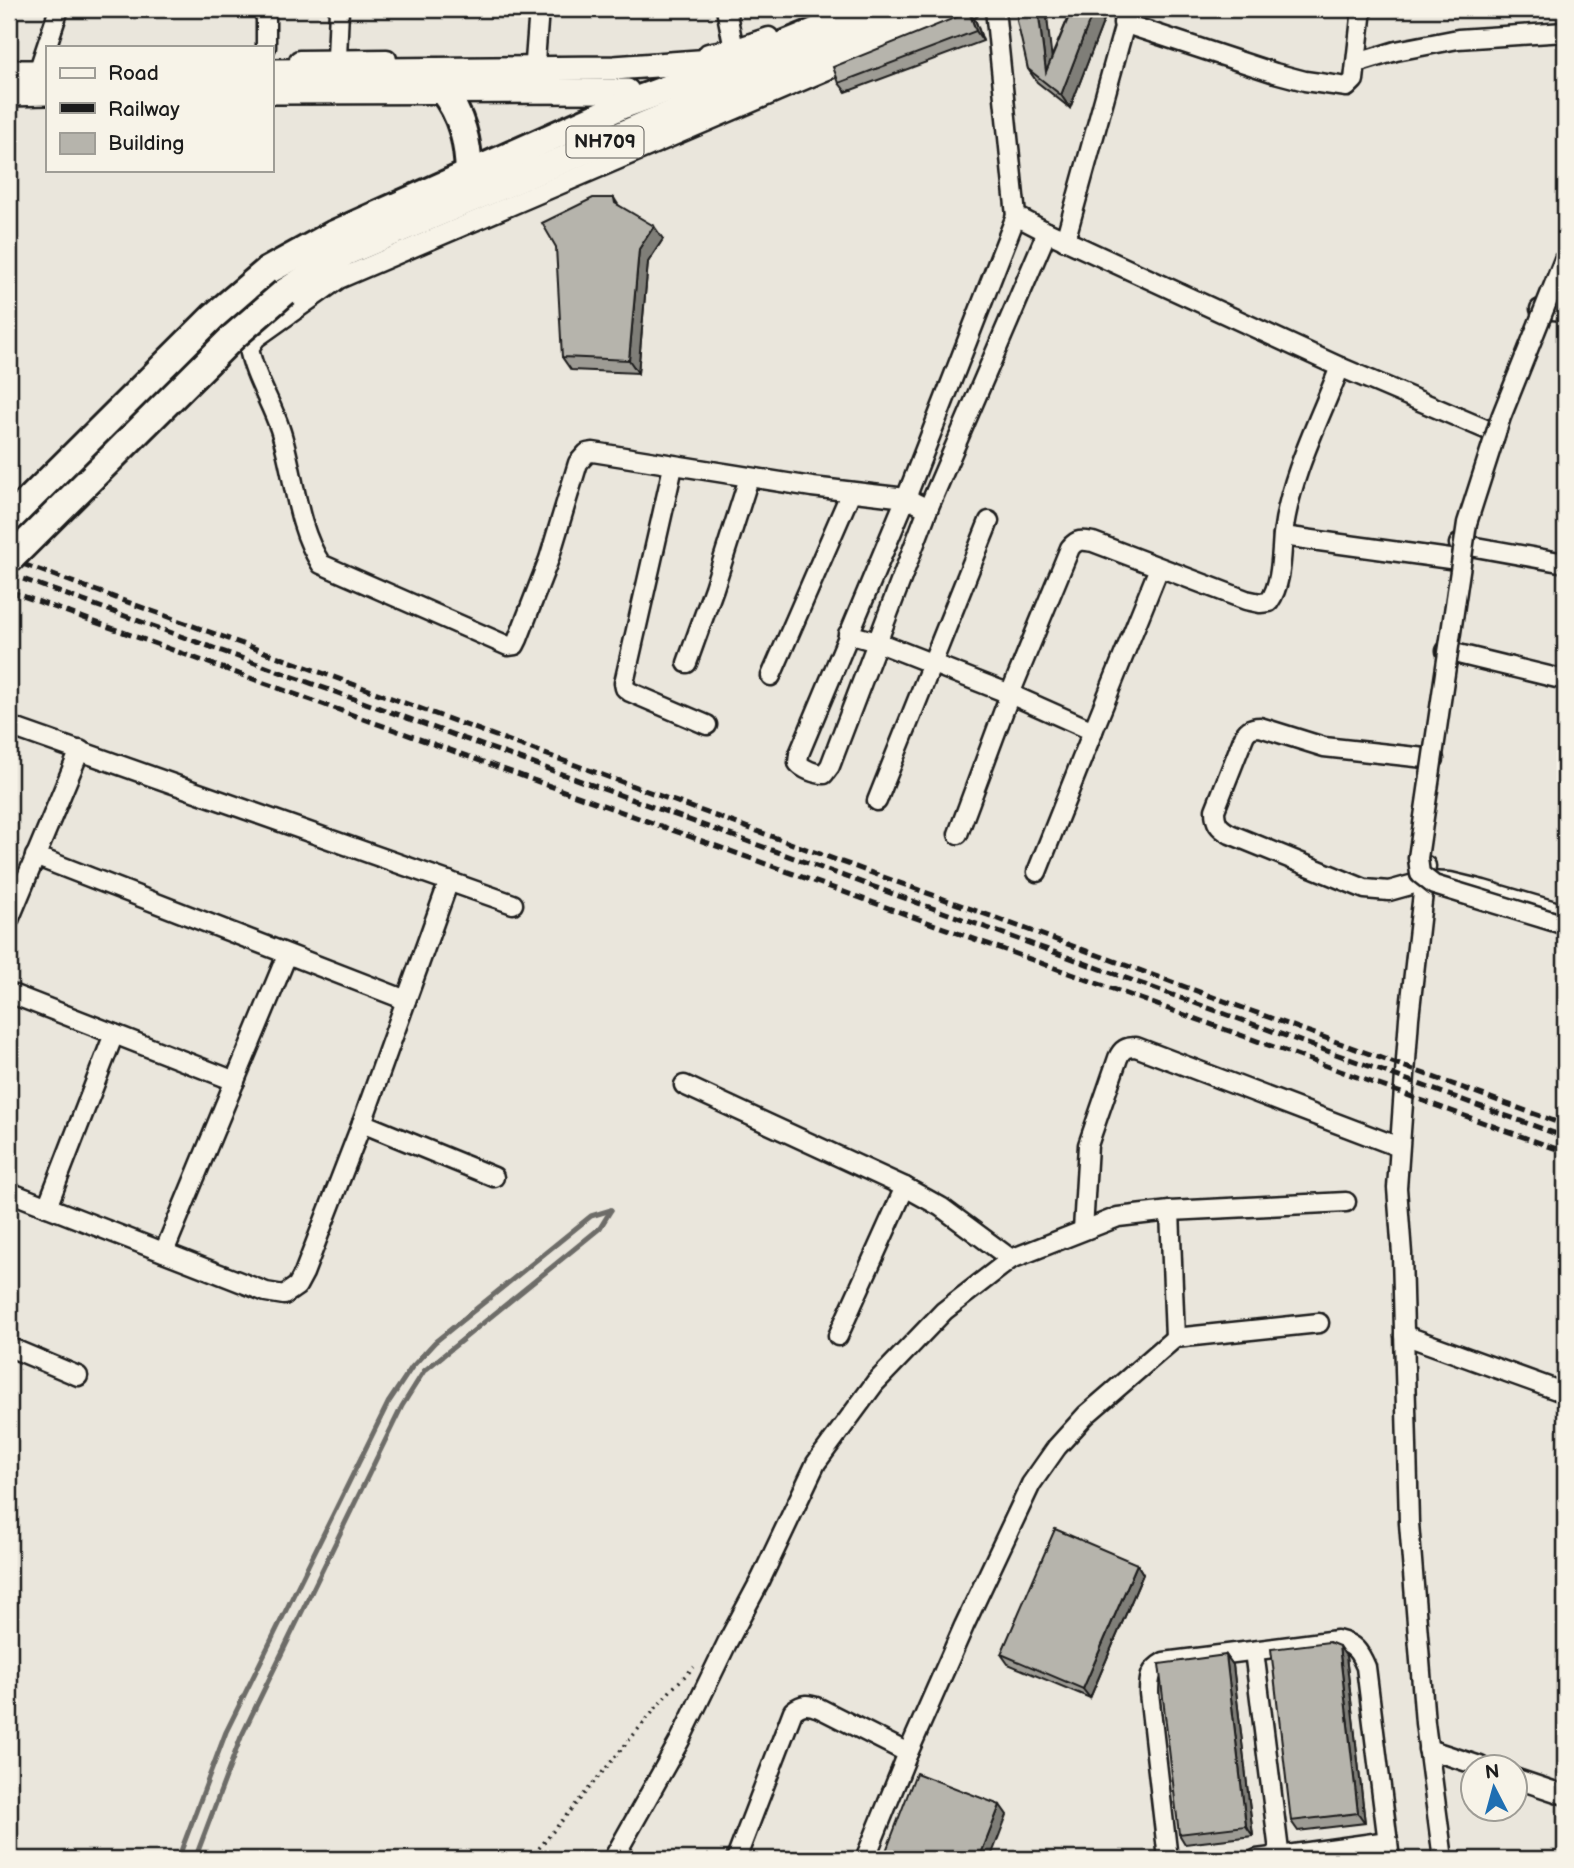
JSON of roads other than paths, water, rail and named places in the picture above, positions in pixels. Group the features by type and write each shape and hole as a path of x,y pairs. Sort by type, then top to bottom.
{"highway":[{"name":"NH709","path":"9,520 213,317 267,271 334,234 469,174 630,96 659,91 743,53 871,9"},
{"name":"NH709","path":"9,560 233,337 285,292 346,253 645,125 933,9"},
{"path":"442,90 460,118 469,155 469,174"}],"main road":[{"path":"659,91 705,87 896,9"},
{"path":"273,71 614,68 690,65 743,53"},
{"path":"614,68 645,125"},
{"path":"9,72 43,72"},
{"path":"671,115 705,87"},
{"path":"273,92 442,90 630,96"},
{"path":"9,94 46,93"}],"street":[{"path":"50,46 59,9"},
{"path":"263,9 266,19 266,46"},
{"path":"337,58 339,9"},
{"path":"535,61 539,9"},
{"path":"726,9 743,53"},
{"path":"273,62 337,58 535,61 743,53 752,44 841,9"},
{"path":"928,509 906,498 673,467 593,452 582,457 549,559 519,639 515,645 500,644 321,564 305,531 281,430 249,348 256,338 339,278 970,9"},
{"path":"995,9 1016,216 906,498 798,759 802,767 824,774 830,766 928,509 1047,232"},
{"path":"1065,241 1126,16 1275,73 1338,87 1352,85 1362,9"},
{"path":"1357,62 1458,38 1565,32"},
{"path":"1016,216 1340,367 1490,431"},
{"path":"1443,1859 1428,1749 1409,1523 1397,1188 1399,1147 1434,759 1458,552 1490,431 1565,246"},
{"path":"1565,257 1501,417 1467,523 1418,858 1420,874 1434,886 1565,925"},
{"path":"1540,309 1565,311"},
{"path":"958,834 1010,694 1074,542 1093,542 1246,600 1269,602 1275,594 1283,536 1296,480 1340,367"},
{"path":"673,467 624,683 630,692 707,725"},
{"path":"687,663 715,587 749,478"},
{"path":"771,676 851,492"},
{"path":"877,802 989,521"},
{"path":"1283,536 1565,563"},
{"path":"1037,872 1159,568"},
{"path":"848,634 877,642 1010,694 1093,731"},
{"path":"1446,651 1565,680"},
{"path":"9,726 513,904"},
{"path":"1434,759 1324,747 1253,727 1246,732 1215,810 1215,821 1221,829 1230,834 1365,890 1389,891 1425,881 1450,882 1565,914"},
{"path":"9,920 80,750"},
{"path":"35,856 406,1000"},
{"path":"9,1192 266,1292 284,1295 297,1286 362,1123 449,881"},
{"path":"164,1252 287,955"},
{"path":"9,993 235,1081"},
{"path":"47,1207 114,1034"},
{"path":"1083,1230 1088,1145 1118,1058 1121,1051 1127,1047 1136,1047 1399,1147"},
{"path":"684,1084 905,1187 941,1207 1011,1259"},
{"path":"362,1123 494,1177"},
{"path":"838,1336 905,1187"},
{"path":"613,1859 680,1740 816,1463 875,1383 944,1311 1011,1259 1118,1217 1170,1211 1346,1202"},
{"path":"1170,1211 1175,1338"},
{"path":"865,1859 964,1626 1031,1484 1057,1447 1086,1415 1175,1338 1319,1323"},
{"path":"1404,1335 1565,1393"},
{"path":"9,1346 78,1376"},
{"path":"1168,1859 1149,1679 1153,1669 1164,1662 1337,1640 1352,1643 1366,1667 1389,1850 1257,1859"},
{"path":"1254,1651 1279,1858"},
{"path":"736,1859 793,1711 799,1705 808,1704 819,1708 908,1753"},
{"path":"1428,1749 1458,1759"},
{"path":"1528,1783 1565,1795"}],"waterway":[{"path":"178,1859 226,1732 388,1403 412,1367 435,1342 591,1216 611,1210"},
{"path":"195,1859 241,1737 402,1406 424,1371 600,1228 611,1210"}],"railway":[{"path":"9,559 1565,1125"},
{"path":"9,574 1565,1137"},
{"path":"9,591 1565,1152"}]}
